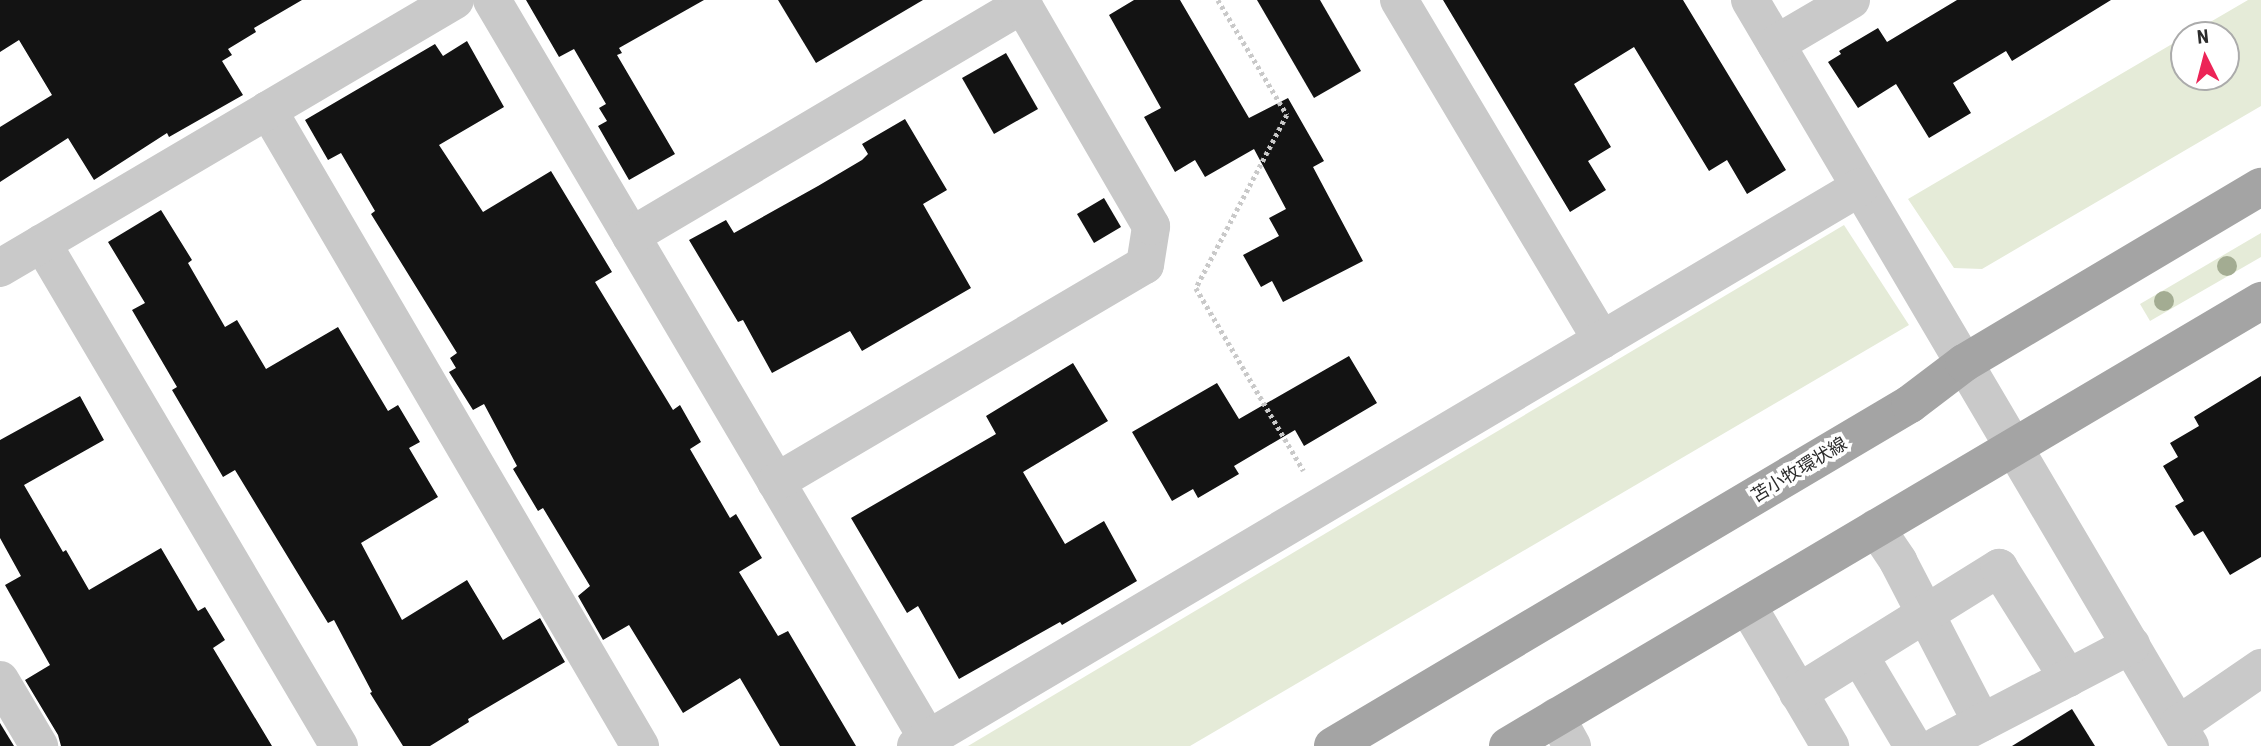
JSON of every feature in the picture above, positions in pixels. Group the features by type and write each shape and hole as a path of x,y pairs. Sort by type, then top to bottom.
{"main road":[{"name":"苫小牧環状線","path":"1333,746 1910,404 1964,363 2261,187"},
{"path":"1508,746 1564,732 1747,605 2261,301"}],"street":[{"path":"0,268 455,0"},
{"path":"492,0 776,482 925,744 1860,187"},
{"path":"1399,0 1602,340"},
{"path":"1750,0 2184,736 2261,668"},
{"path":"1776,44 1851,0"},
{"path":"631,236 1022,2 1151,226 1145,265 776,482"},
{"path":"268,110 640,746"},
{"path":"42,243 339,746"},
{"path":"1876,528 1982,723"},
{"path":"1798,693 2000,568 2068,678"},
{"path":"1747,605 1830,746"},
{"path":"1937,746 2131,645"},
{"path":"1859,655 1913,746"},
{"path":"0,680 39,746"}],"path":[{"path":"1219,0 1287,114 1196,288 1324,504"}],"green space":[{"path":"2248,0 2261,0 2261,106 1982,269 1954,268 1908,199 2170,45 2170,91 2240,91 2240,21 2212,21"},
{"path":"1844,225 1909,325 1190,746 968,746"},
{"path":"2261,233 2261,257 2150,321 2140,304"}],"building":[{"path":"0,0 302,0 254,28 256,32 228,49 232,55 222,61 243,95 169,137 167,133 94,180 68,138 0,182 0,127 52,95 19,40 0,52"},
{"path":"526,0 704,0 619,48 622,53 617,55 675,154 629,180 598,126 607,121 599,108 606,104 574,49 559,57"},
{"path":"778,0 923,0 816,63"},
{"path":"1134,0 1180,0 1249,118 1288,98 1324,161 1313,167 1363,261 1283,302 1272,281 1261,287 1243,255 1279,236 1269,218 1286,209 1254,149 1205,177 1195,160 1175,172 1144,117 1161,108 1109,15"},
{"path":"1257,0 1320,0 1361,71 1314,98"},
{"path":"1443,0 1683,0 1786,170 1747,194 1727,160 1709,171 1634,47 1574,84 1611,147 1588,161 1606,190 1570,212"},
{"path":"1957,0 2111,0 2012,61 2006,51 1953,83 1971,113 1929,138 1896,84 1858,108 1828,62 1841,54 1839,51 1878,28 1887,42"},
{"path":"467,41 504,107 439,145 483,212 551,171 612,272 595,282 673,410 680,405 701,442 690,449 730,518 736,514 762,558 739,572 778,636 788,631 856,746 780,746 740,678 683,713 629,625 603,640 578,596 590,586 543,508 538,511 513,469 517,466 484,404 473,410 449,372 456,368 450,358 457,353 371,214 375,211 341,153 328,160 305,120 435,44 443,56"},
{"path":"1006,53 1038,109 994,134 962,78"},
{"path":"905,119 947,190 923,204 971,288 862,351 850,331 772,373 743,320 738,322 689,240 726,220 734,233 818,186 862,160 868,154 862,144"},
{"path":"1104,198 1121,227 1094,243 1077,214"},
{"path":"161,210 192,260 188,263 225,327 237,320 266,369 338,327 388,411 398,405 420,442 409,448 438,497 361,543 402,620 467,580 503,640 540,618 565,662 468,719 469,722 430,746 403,746 370,693 372,692 334,620 328,623 235,470 223,477 172,390 177,387 132,310 145,303 108,242"},
{"path":"1349,356 1377,403 1304,446 1295,430 1234,466 1239,474 1198,498 1193,489 1172,501 1132,432 1217,383 1239,419"},
{"path":"1073,363 1108,421 1023,472 1065,544 1104,521 1137,581 1062,625 1060,622 959,679 918,606 907,613 851,518 996,434 986,416"},
{"path":"2261,376 2261,557 2230,575 2203,531 2194,536 2175,506 2184,501 2163,466 2178,457 2170,443 2199,426 2194,417"},
{"path":"80,396 104,440 24,485 63,552 66,550 89,590 161,548 198,611 205,607 225,640 213,648 272,746 61,746 58,735 25,680 50,665 5,585 21,576 0,538 0,440"},
{"path":"2072,709 2095,746 2012,746"},
{"path":"0,723 14,746 0,746"}]}
